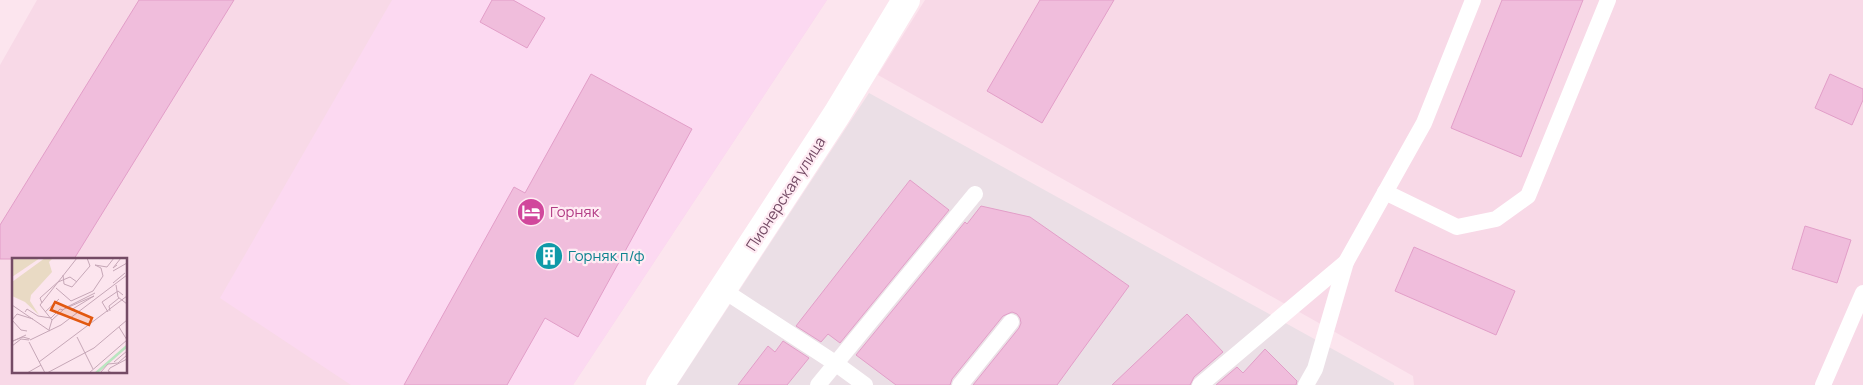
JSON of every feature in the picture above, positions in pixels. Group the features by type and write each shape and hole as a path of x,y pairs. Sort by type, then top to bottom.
{"main road":[{"name":"Пионерская улица","path":"660,385 837,114 906,0"}],"lane":[{"path":"1306,385 1315,370 1346,262 1424,124 1473,0"},
{"path":"1385,192 1457,227 1496,219 1528,196 1608,0"},
{"path":"818,385 975,194"},
{"path":"1200,385 1346,262"},
{"path":"723,290 835,362 865,385"},
{"path":"1823,385 1863,294"},
{"path":"960,385 1011,322"}],"shaded area":[{"path":"37,0 827,0 573,385 0,385 0,65"},
{"path":"392,0 827,0 573,385 351,385 220,298"},
{"path":"925,0 1863,0 1863,385 1414,385 1413,376 878,75"},
{"path":"869,93 1394,383 1394,385 677,385"}],"building":[{"path":"139,0 234,0 75,258 0,259 0,225"},
{"path":"492,0 513,0 545,18 527,48 480,22"},
{"path":"1040,0 1114,0 1042,123 987,91"},
{"path":"1502,0 1583,0 1521,157 1451,128"},
{"name":"Горняк п/ф","path":"591,74 692,129 578,337 545,318 507,385 404,385 514,187 525,193"},
{"path":"1830,74 1863,89 1863,100 1852,125 1815,108"},
{"path":"910,180 949,210 840,343 828,334 821,342 796,326"},
{"path":"981,206 1030,217 1129,286 1057,385 973,385 1019,328 1020,318 1012,312 1003,316 952,379 950,385 896,385 856,355 965,222 967,224"},
{"path":"1805,226 1851,240 1837,283 1792,269"},
{"path":"1414,247 1515,291 1496,335 1395,291"},
{"path":"1187,314 1223,352 1194,377 1190,385 1112,385"},
{"path":"783,341 809,358 787,385 738,385 768,346 775,352"},
{"path":"1265,349 1297,381 1296,385 1216,385 1237,367 1243,373"}],"place":[{"name":"Горняк","path":"531,212"},
{"name":"Горняк п/ф","path":"549,256"}]}
